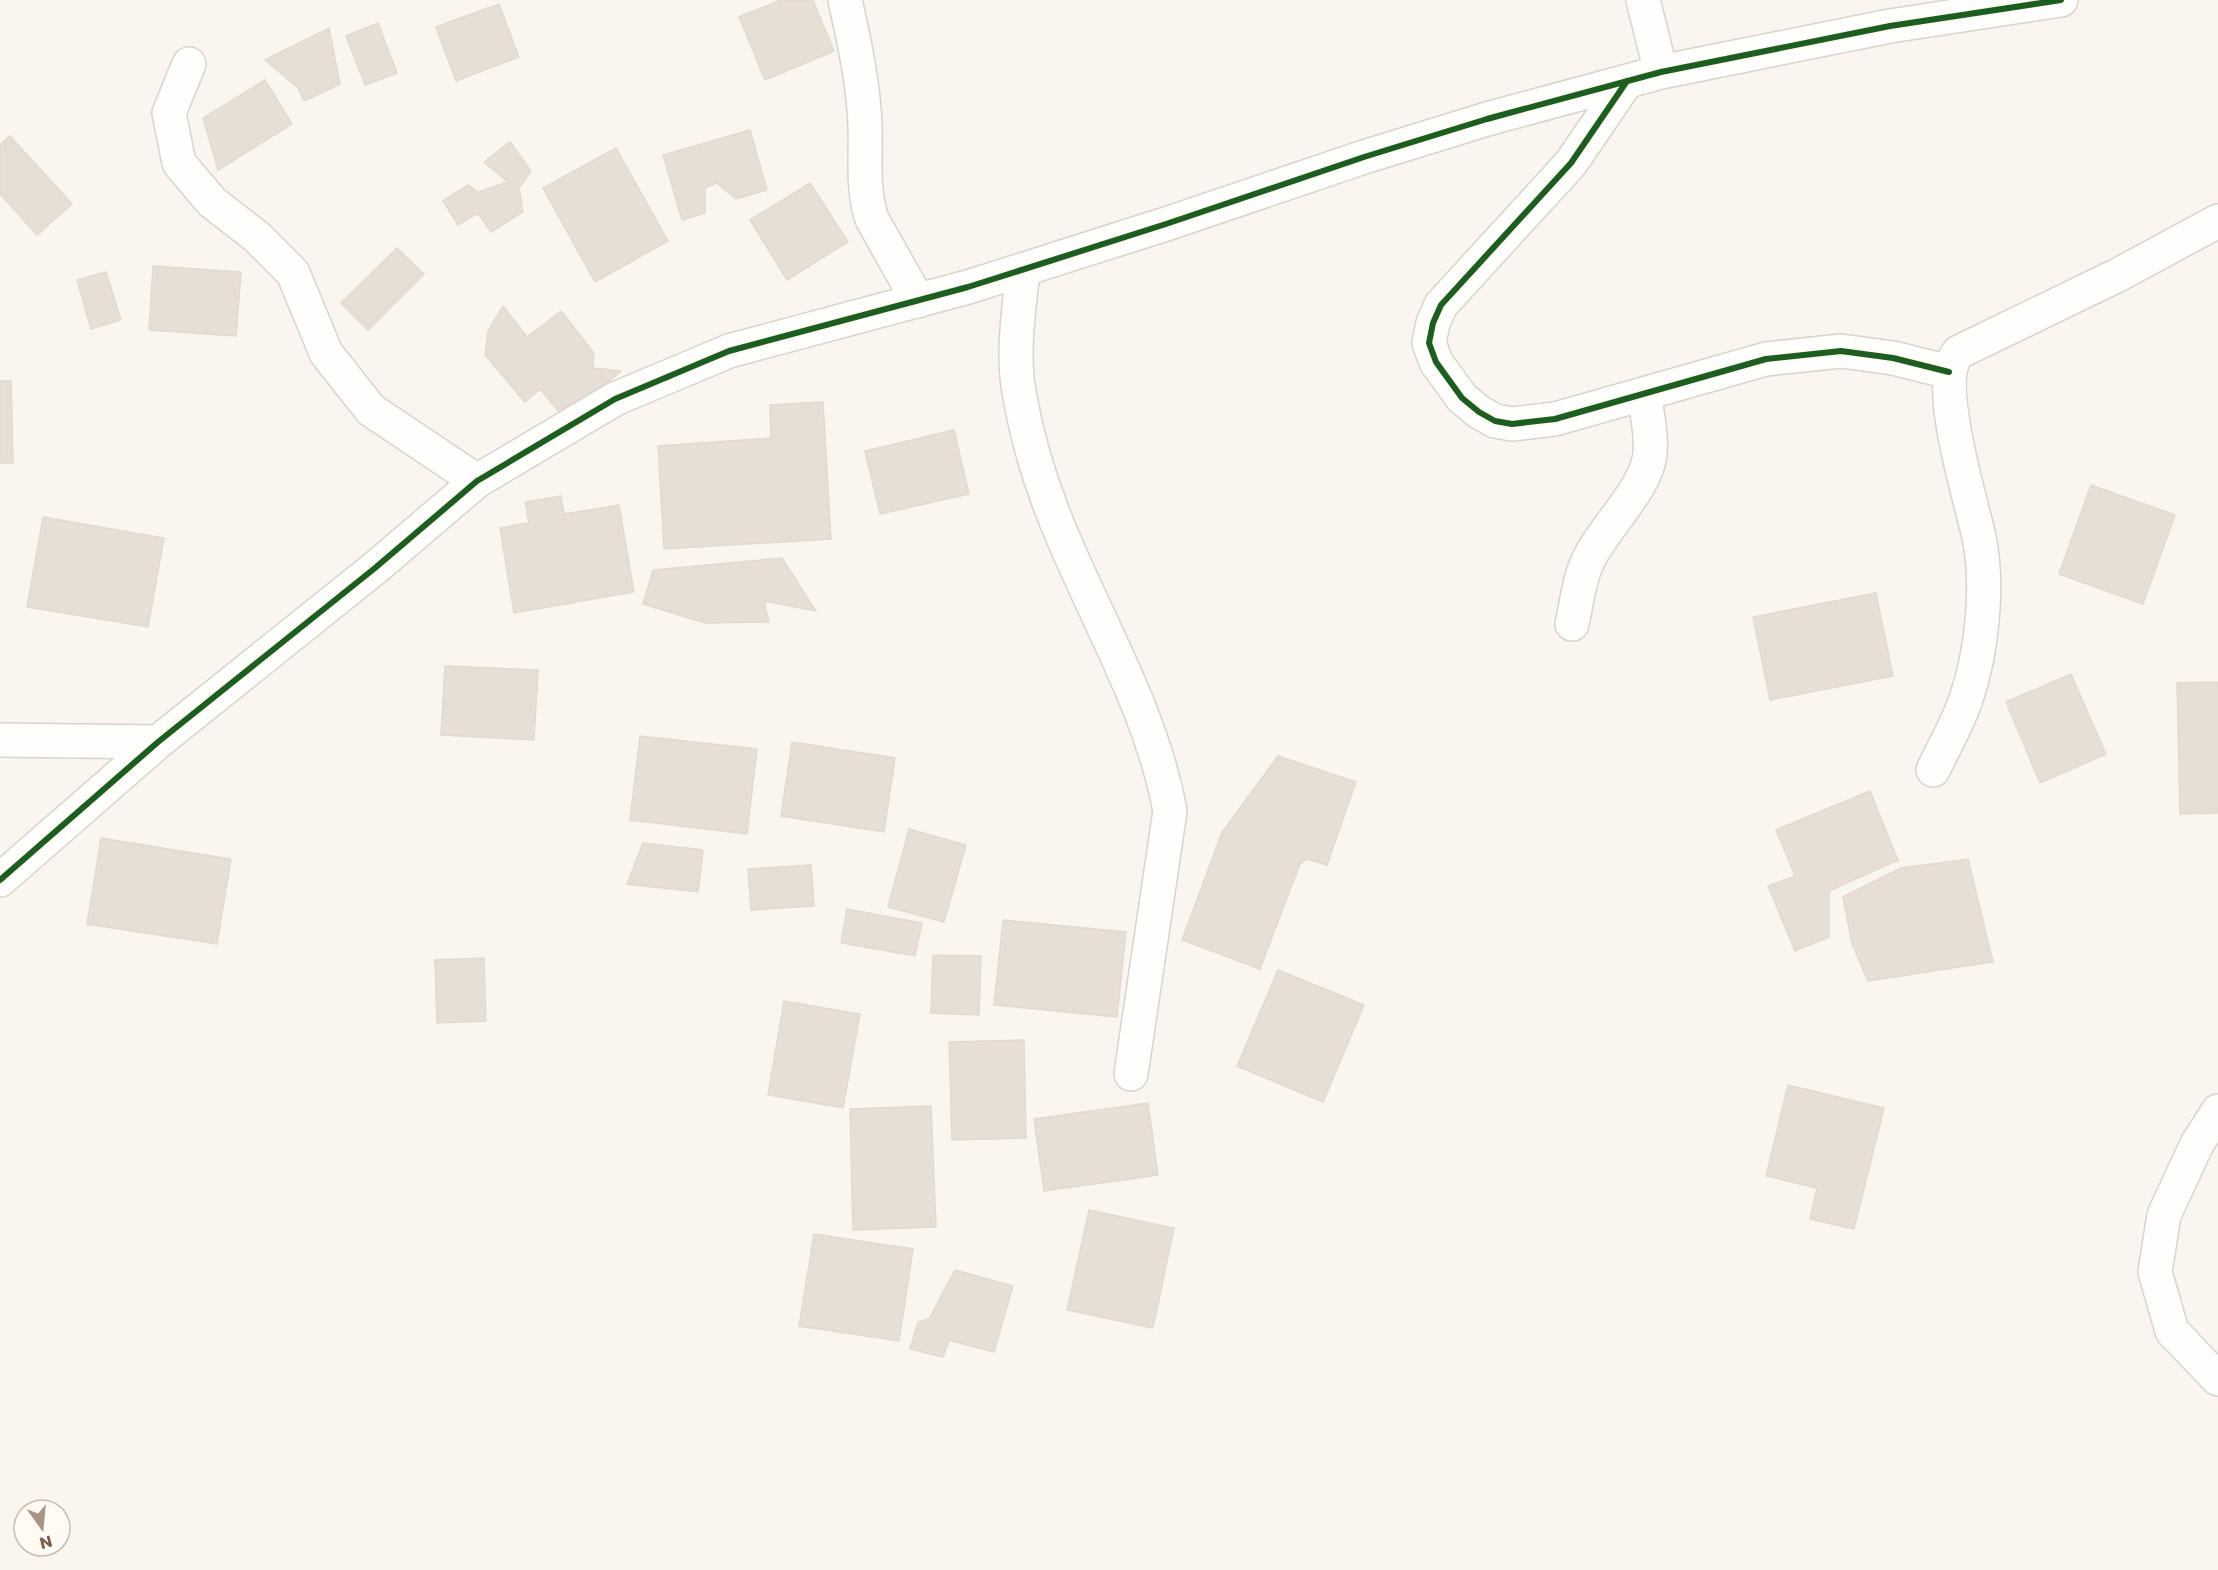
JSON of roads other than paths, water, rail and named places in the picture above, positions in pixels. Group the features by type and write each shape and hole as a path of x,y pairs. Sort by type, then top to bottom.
{"street":[{"path":"845,0 865,110 865,190 868,206 872,219 918,301"},
{"path":"1643,0 1661,72"},
{"path":"0,880 158,742 375,568 477,481 615,399 729,351 918,301 1023,270 1166,225 1364,157 1627,81 1661,72 1890,26 2061,0"},
{"path":"189,64 169,113 179,163 212,202 257,237 293,273 326,353 370,410 477,481"},
{"path":"1627,81 1570,163 1441,305 1432,323 1429,343 1436,363 1447,381 1462,398 1495,421 1512,424 1555,419 1767,359 1841,351 1893,358 1949,372"},
{"path":"1933,770 1966,699 1981,630 1984,576 1979,539 1952,415 1949,372 1953,357 1959,351 2118,275 2218,221"},
{"path":"1023,270 1017,341 1019,392 1041,478 1067,547 1143,715 1162,768 1170,811 1131,1074"},
{"path":"1572,624 1578,591 1591,554 1639,483 1650,455 1650,429 1644,394"},
{"path":"0,740 158,742"},
{"path":"2218,1111 2198,1144 2164,1215 2155,1272 2172,1332 2218,1379"}]}
